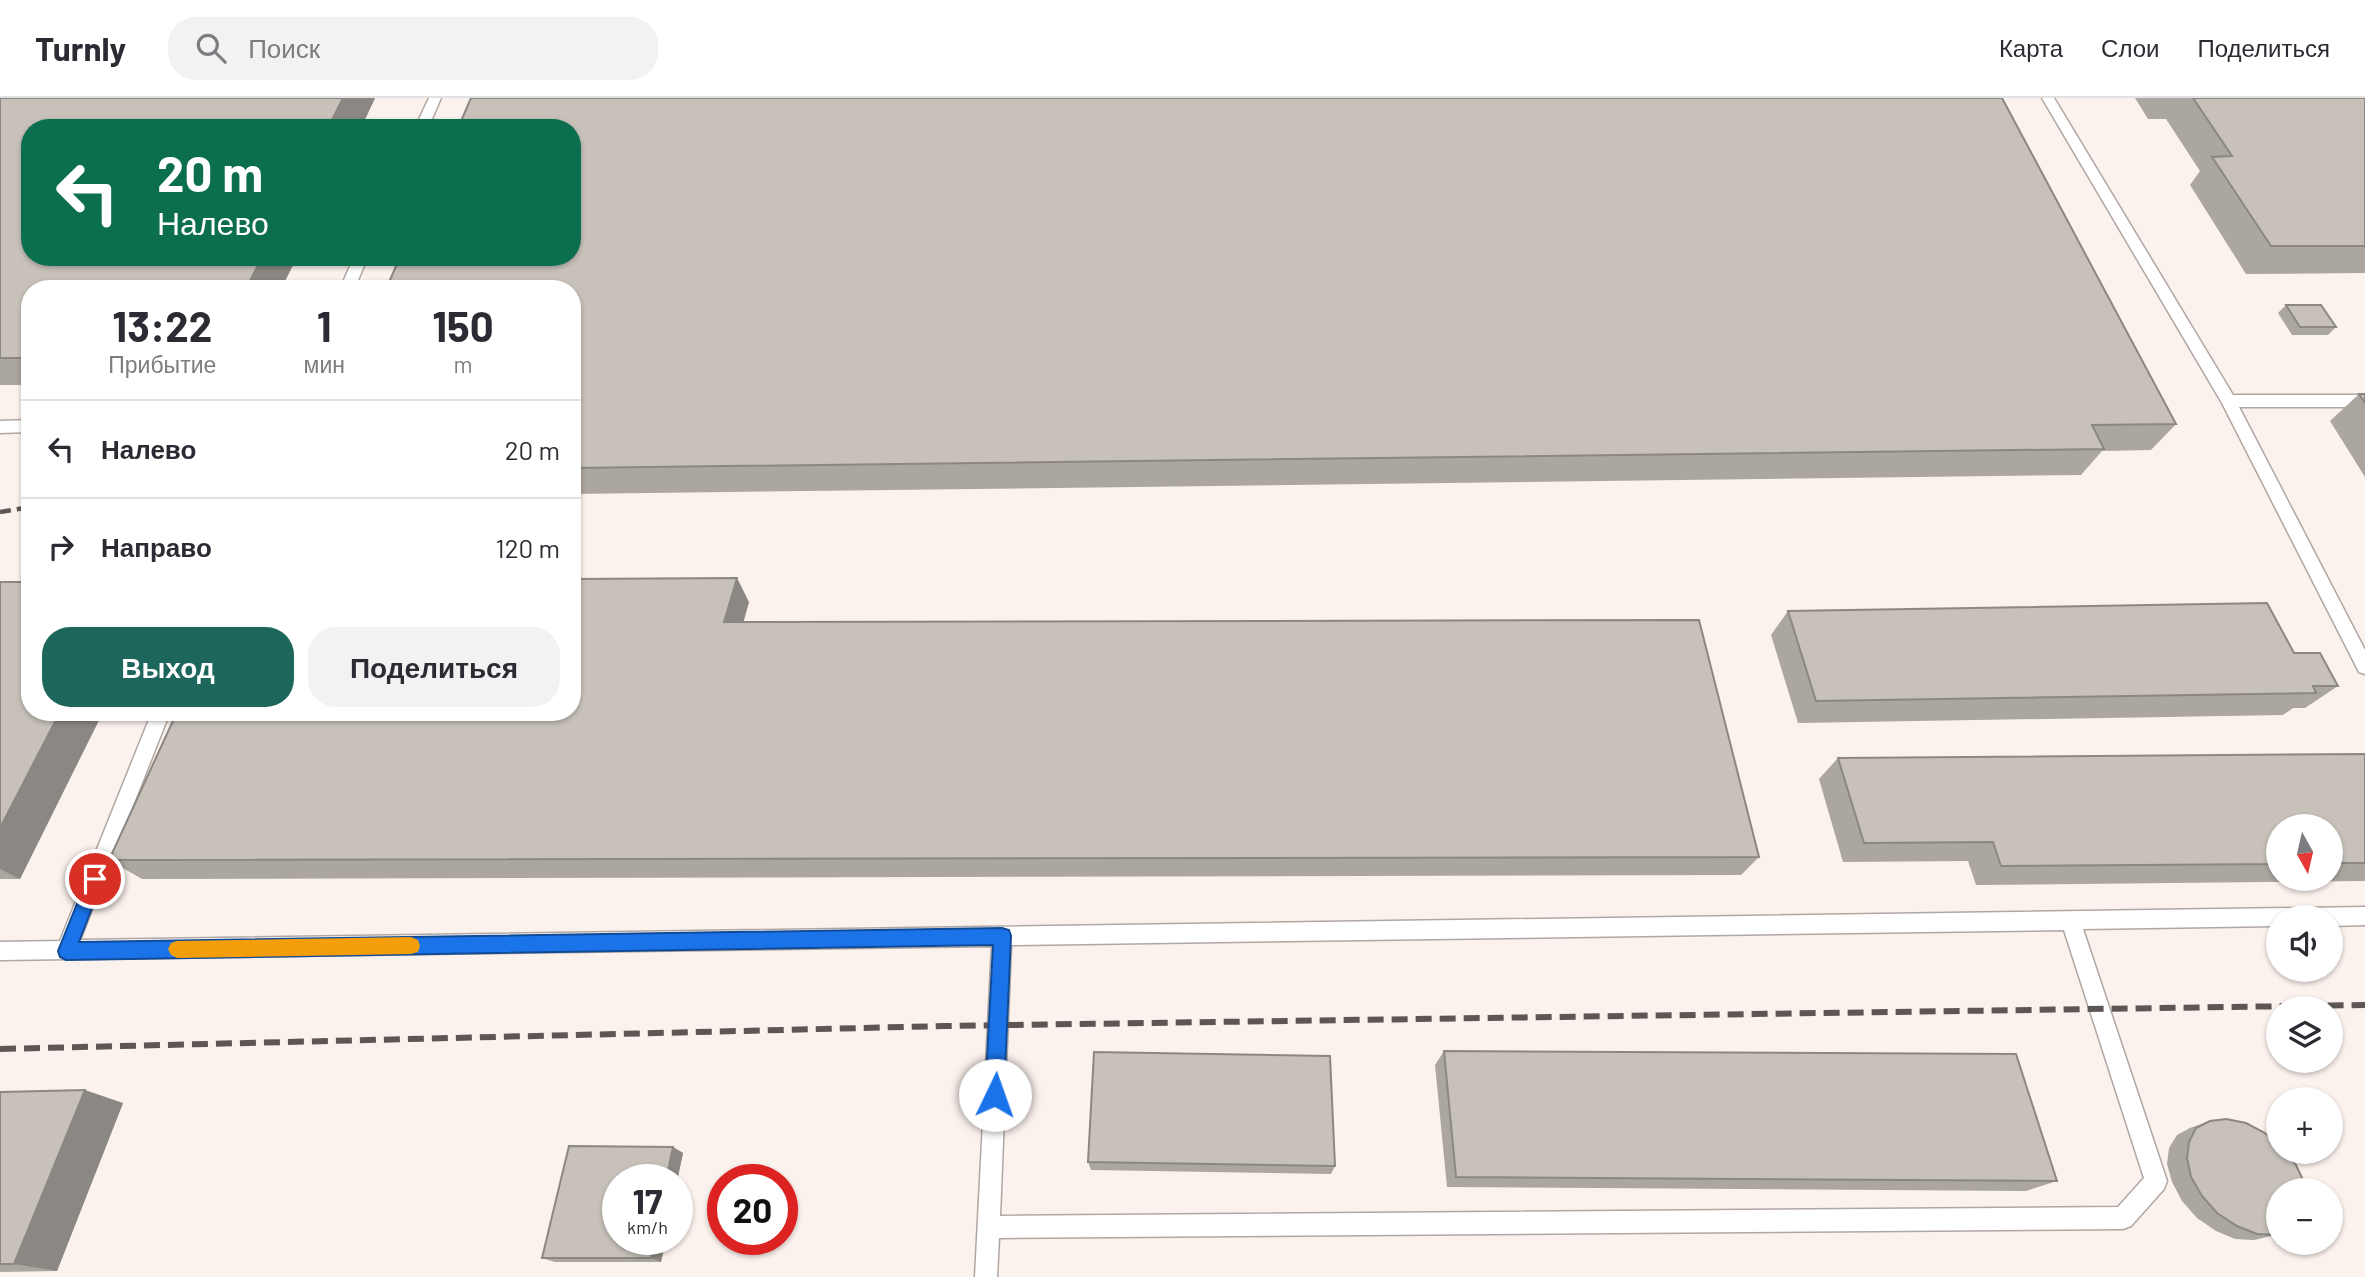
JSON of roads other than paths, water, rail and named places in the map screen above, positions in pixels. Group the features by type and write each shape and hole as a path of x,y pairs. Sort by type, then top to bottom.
{"lane":[{"path":"425,119 435,98"},
{"path":"2048,98 2229,401 2365,667"},
{"path":"2229,401 2365,401"},
{"path":"0,427 21,426"},
{"path":"66,951 157,721"},
{"path":"0,951 2365,916"},
{"path":"989,1227 2123,1218 2156,1181 2070,919"},
{"path":"986,1277 1002,936"}],"railway":[{"path":"0,512 21,508"},
{"path":"0,1049 944,1026 2365,1005"}]}
